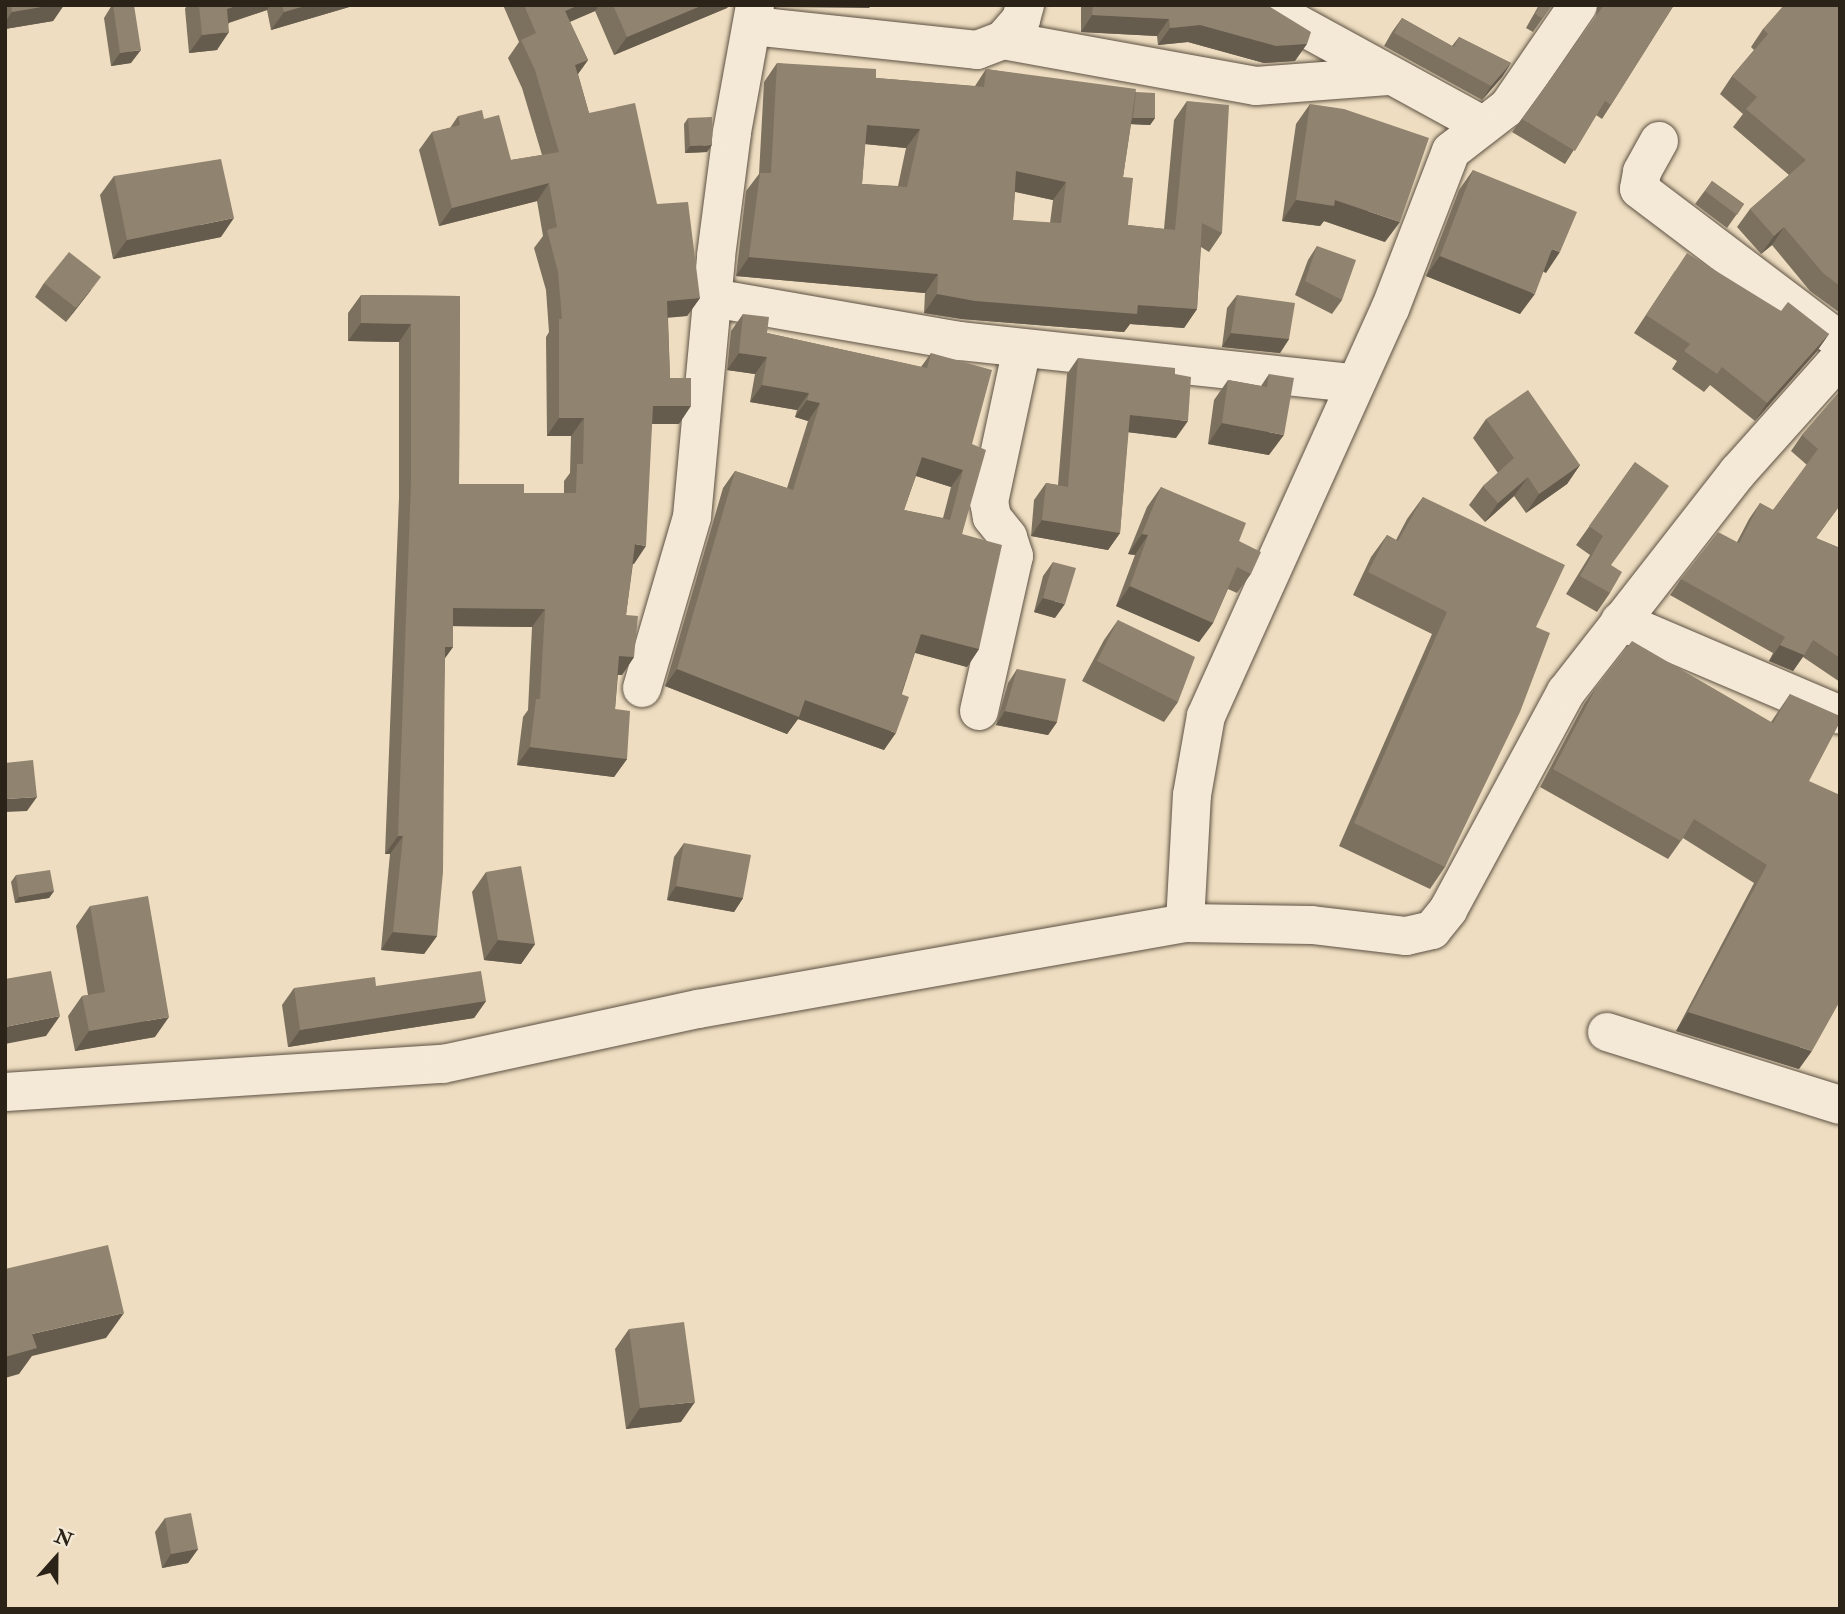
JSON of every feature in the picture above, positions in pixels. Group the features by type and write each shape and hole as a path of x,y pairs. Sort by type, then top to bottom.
{"street":[{"path":"642,688 692,517 732,132 754,15 977,50 1003,40 1021,19 1025,5"},
{"path":"1263,5 1388,76 1482,125"},
{"path":"1185,923 1192,795 1206,716 1390,309 1451,151 1507,107 1578,5"},
{"path":"1003,40 1256,86 1388,76"},
{"path":"1659,141 1642,172 1639,189 1840,341"},
{"path":"713,298 959,341 1355,383"},
{"path":"979,711 1014,556 1008,537 992,517 989,502 1022,348"},
{"path":"5,1092 443,1064 698,1009 1185,923 1312,925 1406,936 1432,930 1448,910 1566,692 1738,472 1840,358"},
{"path":"1620,621 1840,715"},
{"path":"1608,1032 1840,1105"}],"building":[{"path":"11,5 53,5 12,12"},
{"path":"113,5 134,5 141,50 120,53"},
{"path":"199,5 239,5 227,9 229,32 202,35"},
{"path":"282,5 308,5 284,12"},
{"path":"524,5 579,5 565,11 588,60 575,65 589,113 635,103 657,204 688,202 700,298 667,301 670,378 691,378 691,406 653,406 646,546 635,544 626,615 638,616 634,657 619,656 615,709 630,711 627,759 530,747 536,699 540,699 545,609 453,608 453,647 445,647 443,872 437,936 393,932 403,836 398,836 411,481 411,324 361,323 361,295 460,296 459,484 524,484 524,493 576,493 577,464 583,464 584,418 559,418 559,319 562,319 558,272 547,230 557,227 549,183 452,208 432,132 460,125 458,116 482,110 484,119 499,115 511,160 559,152 535,70 521,40 536,33"},
{"path":"613,5 703,5 627,37"},
{"path":"1093,5 1267,5 1311,32 1307,44 1276,46 1200,25 1170,28 1169,19 1092,15"},
{"path":"1540,5 1552,5 1542,18 1535,14"},
{"path":"1604,5 1674,5 1611,105 1605,101 1575,151 1522,119"},
{"path":"1784,5 1840,5 1840,286 1823,273 1784,227 1774,236 1750,209 1806,160 1746,109 1757,97 1732,76 1768,34 1763,29"},
{"path":"1402,18 1454,47 1459,37 1511,63 1491,86 1394,33"},
{"path":"777,63 876,69 876,78 984,87 986,69 1136,89 1123,177 1133,178 1128,225 1175,230 1187,101 1229,105 1222,233 1202,223 1197,309 1138,305 1137,314 975,301 937,294 938,274 749,257 760,173 771,173","holes":["867,125 920,129 907,187 862,184","1016,171 1066,182 1061,223 1013,220"]},
{"path":"1136,92 1155,93 1155,118 1133,118"},
{"path":"1310,104 1344,109 1429,138 1400,222 1335,200 1334,206 1296,200"},
{"path":"712,117 712,145 690,146 688,118"},
{"path":"221,159 234,218 127,240 114,176"},
{"path":"1473,170 1577,212 1560,252 1552,249 1535,294 1440,256"},
{"path":"1712,181 1744,204 1737,215 1705,191"},
{"path":"1317,246 1356,260 1342,300 1305,281"},
{"path":"69,252 101,277 76,308 44,283"},
{"path":"1687,253 1781,311 1788,302 1829,334 1767,403 1722,367 1717,374 1684,351 1690,344 1646,315"},
{"path":"1237,295 1295,303 1289,339 1231,333"},
{"path":"743,314 769,317 767,333 927,368 931,353 992,370 972,444 986,450 962,534 1002,545 979,649 921,634 901,694 909,697 896,733 805,700 799,717 677,669 735,471 793,490 820,403 807,400 809,393 762,385 767,357 739,353","holes":["922,457 963,470 950,520 904,510"]},
{"path":"1078,358 1175,368 1175,374 1191,377 1188,421 1130,415 1120,533 1042,520 1046,483 1068,487"},
{"path":"1269,374 1294,378 1284,435 1222,423 1228,380 1267,387"},
{"path":"1528,390 1580,465 1539,494 1528,477 1498,503 1483,486 1514,458 1486,419"},
{"path":"1840,391 1840,505 1816,538 1840,548 1840,658 1813,640 1804,655 1780,645 1785,637 1681,579 1718,532 1739,543 1760,503 1773,510 1818,449 1802,435"},
{"path":"1635,462 1669,486 1611,565 1622,572 1610,593 1580,576 1603,536 1589,526"},
{"path":"1161,487 1246,523 1239,541 1261,552 1251,574 1237,567 1213,623 1130,586 1148,535 1142,534"},
{"path":"1423,497 1565,565 1536,627 1550,633 1520,712 1445,867 1354,823 1447,612 1368,572 1387,535 1398,541"},
{"path":"1053,562 1076,568 1065,604 1043,598"},
{"path":"1118,620 1195,657 1178,702 1097,661"},
{"path":"1632,641 1773,723 1790,694 1840,716 1840,722 1809,781 1840,795 1840,1001 1812,1051 1688,1012 1767,865 1694,819 1681,841 1553,769 1597,686"},
{"path":"1017,669 1066,679 1057,722 1005,711"},
{"path":"33,760 37,797 7,799 5,763"},
{"path":"684,843 751,855 743,898 676,886"},
{"path":"521,866 535,944 498,940 486,872"},
{"path":"50,870 54,891 19,897 16,875"},
{"path":"148,896 169,1017 89,1031 82,996 105,992 90,906"},
{"path":"51,971 60,1016 5,1027 5,979"},
{"path":"481,971 486,1001 300,1030 294,988 375,977 376,986"},
{"path":"108,1245 124,1313 32,1334 37,1348 5,1357 5,1269"},
{"path":"684,1322 695,1402 640,1408 629,1329"},
{"path":"191,1513 198,1549 171,1554 165,1518"}]}
